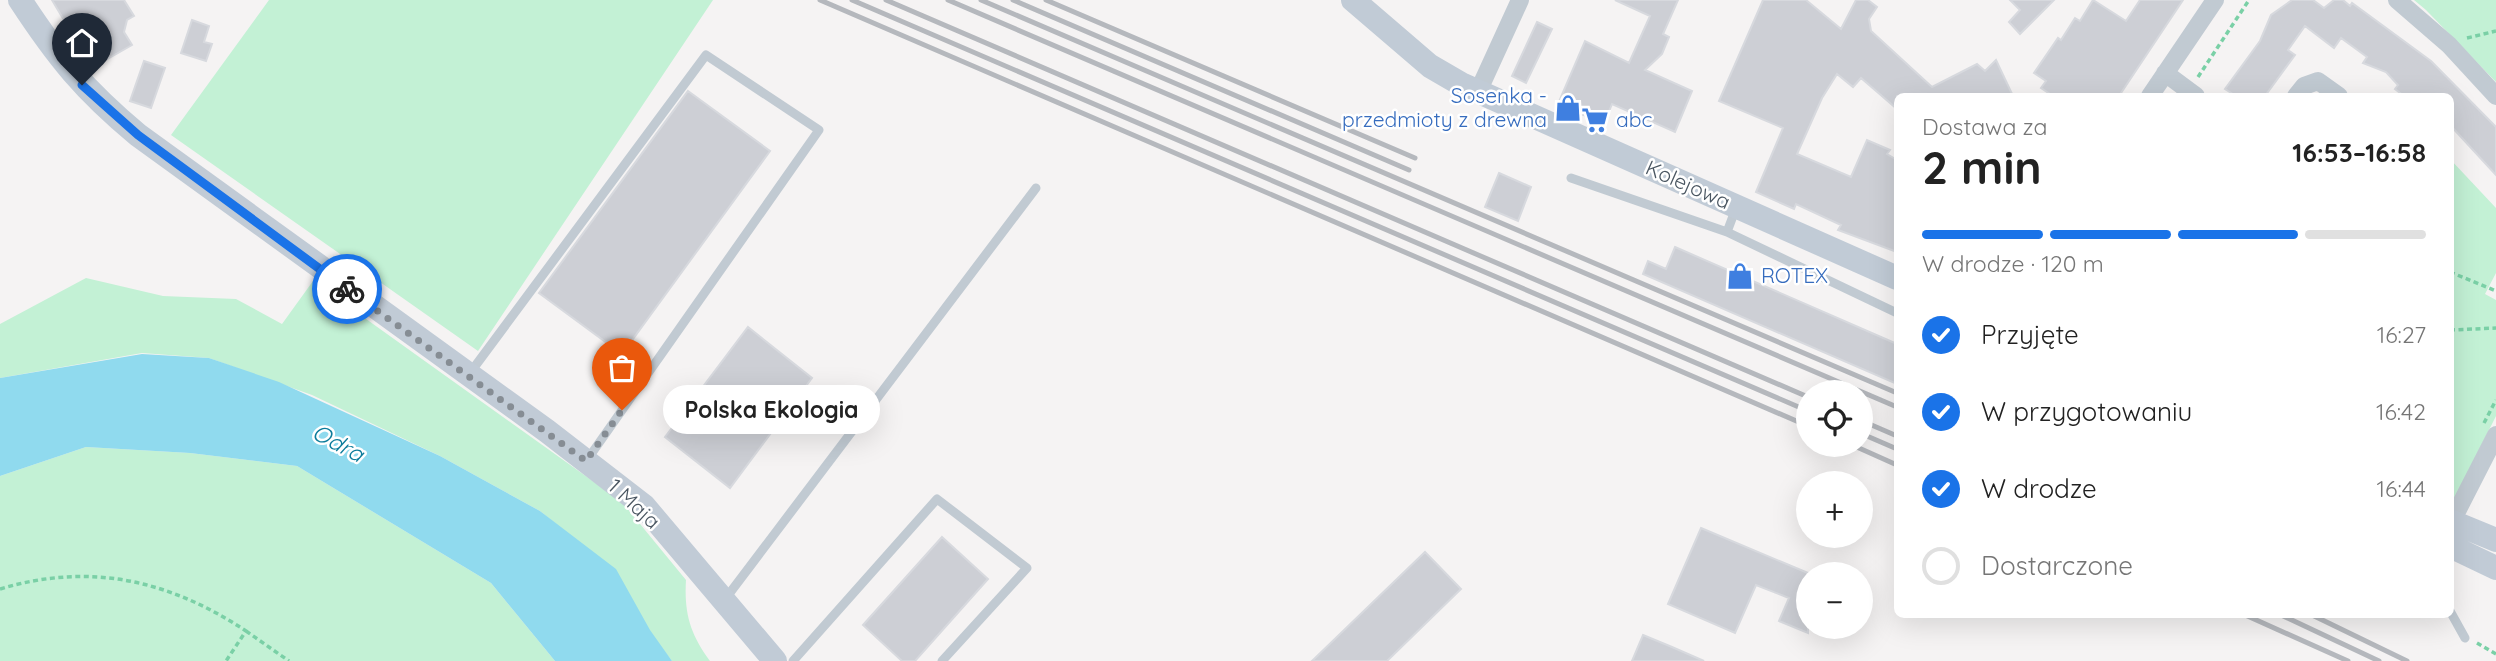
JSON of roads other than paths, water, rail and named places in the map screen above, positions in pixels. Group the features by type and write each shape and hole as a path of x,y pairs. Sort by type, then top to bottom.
{"street":[{"name":"1 Maja","path":"20,0 56,55 95,99 205,184 469,375 644,506 723,603 775,661"},
{"name":"Kolejowa","path":"1353,0 1430,66 1478,92 1894,277"},
{"path":"1478,92 1520,0"},
{"path":"2152,93 2215,0"},
{"path":"2397,0 2449,45 2496,96"},
{"path":"2165,73 2191,93"},
{"path":"2298,93 2304,86 2318,81 2335,93"},
{"path":"2454,515 2496,435"},
{"path":"2454,522 2496,540"},
{"path":"2454,548 2496,568"}],"lane":[{"path":"469,375 706,55 819,130 586,461"},
{"path":"1571,178 1727,232 1894,312"},
{"path":"723,603 1036,188"},
{"path":"1727,232 1737,207"},
{"path":"793,661 937,499 1027,568 943,661"},
{"path":"2454,618 2465,638"}],"water":[{"name":"Odra","path":"142,354 209,358 279,382 440,456 540,511 616,569 650,630 672,661 555,661 491,583 297,466 190,453 86,447 0,476 0,378"}],"railway":[{"path":"820,0 1796,421"},
{"path":"852,0 1796,406"},
{"path":"886,0 1796,392"},
{"path":"948,0 1894,406"},
{"path":"981,0 1894,392"},
{"path":"1013,0 1409,170"},
{"path":"1046,0 1415,158"},
{"path":"1873,426 1894,435"},
{"path":"1873,439 1894,448"},
{"path":"1873,454 1894,464"},
{"path":"2252,618 2348,661"},
{"path":"2288,618 2379,661"},
{"path":"2318,618 2407,661"}],"place":[{"name":"Sosenka - przedmioty z drewna","path":"1568,108"},
{"name":"abc","path":"1595,120"},
{"name":"ROTEX","path":"1740,276"},
{"name":"Polska Ekologia","path":"622,410"}]}
